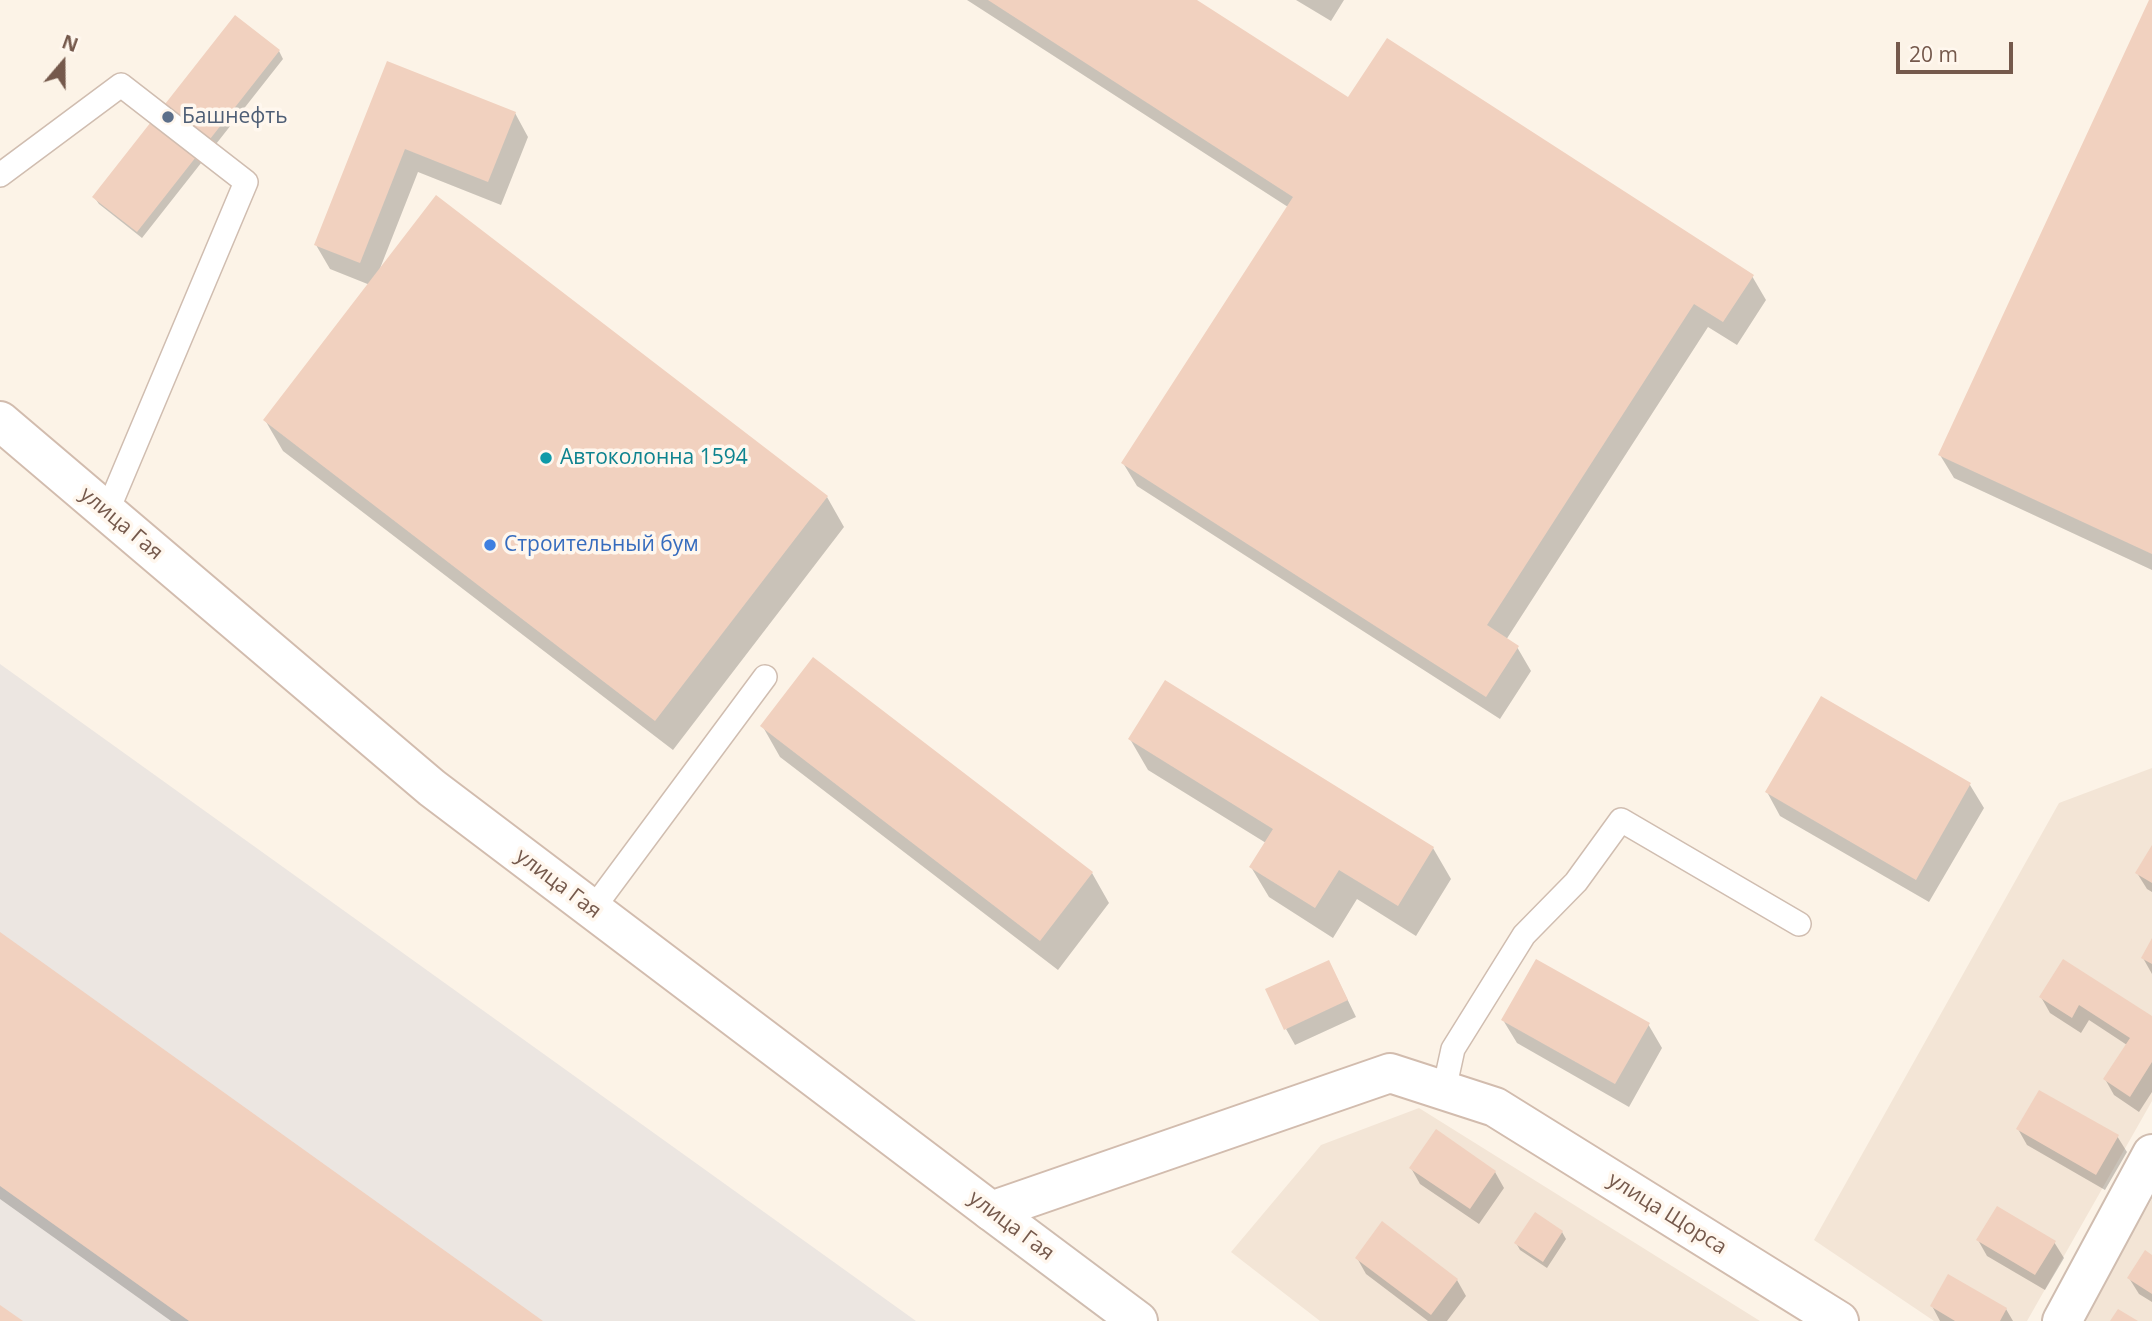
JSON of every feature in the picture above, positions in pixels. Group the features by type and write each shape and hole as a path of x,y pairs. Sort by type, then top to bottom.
{"main road":[{"name":"улица Гая","path":"0,421 432,788 1138,1321"},
{"name":"улица Щорса","path":"991,1211 1390,1073 1495,1107 1839,1321"},
{"path":"2062,1321 2152,1154"}],"lane":[{"path":"0,175 121,85 246,182 107,512"},
{"path":"592,910 765,677"},
{"path":"1444,1090 1453,1049 1524,935 1576,882 1621,820 1799,924"}],"shaded area":[{"path":"0,664 916,1321 0,1321"},
{"path":"2152,768 2152,1101 2027,1321 1934,1321 1814,1240 2059,803"},
{"path":"1419,1108 1760,1321 1320,1321 1231,1252 1321,1145"},
{"path":"2152,1199 2152,1321 2082,1321"}],"building":[{"path":"988,0 1197,0 1348,97 1387,38 1754,275 1723,322 1694,304 1487,625 1519,646 1486,697 1121,463 1293,197"},
{"path":"2149,0 2152,0 2152,554 1938,455"},
{"path":"235,15 280,50 137,232 92,197"},
{"path":"387,61 516,112 488,182 405,149 360,263 314,245"},
{"name":"Автоколонна 1594","path":"436,195 828,496 655,721 263,420"},
{"path":"813,657 1093,872 1040,941 760,726"},
{"path":"1165,680 1434,847 1398,906 1339,870 1315,908 1249,867 1273,829 1128,739"},
{"path":"1821,696 1971,783 1916,880 1765,792"},
{"path":"2152,845 2152,883 2135,873"},
{"path":"0,932 543,1321 189,1321 0,1186"},
{"path":"2152,938 2152,964 2141,958"},
{"path":"1536,959 1650,1023 1615,1084 1501,1020"},
{"path":"2063,959 2152,1016 2152,1062 2130,1097 2103,1079 2130,1038 2079,1005 2072,1018 2039,997"},
{"path":"1329,960 1348,1000 1284,1030 1265,989"},
{"path":"2039,1090 2119,1135 2096,1175 2016,1129"},
{"path":"1436,1129 1496,1171 1470,1209 1409,1168"},
{"path":"1997,1206 2056,1241 2035,1275 1976,1240"},
{"path":"1535,1212 1563,1231 1543,1262 1514,1243"},
{"path":"1382,1221 1458,1279 1431,1315 1355,1258"},
{"path":"2145,1250 2152,1255 2152,1294 2127,1278"},
{"path":"1948,1274 2007,1308 2000,1321 1955,1321 1930,1306"},
{"path":"0,1305 23,1321 0,1321"},
{"path":"2118,1309 2138,1321 2110,1321"}],"place":[{"name":"Башнефть","path":"168,117"},
{"name":"Автоколонна 1594","path":"546,458"},
{"name":"Строительный бум","path":"490,545"}]}
